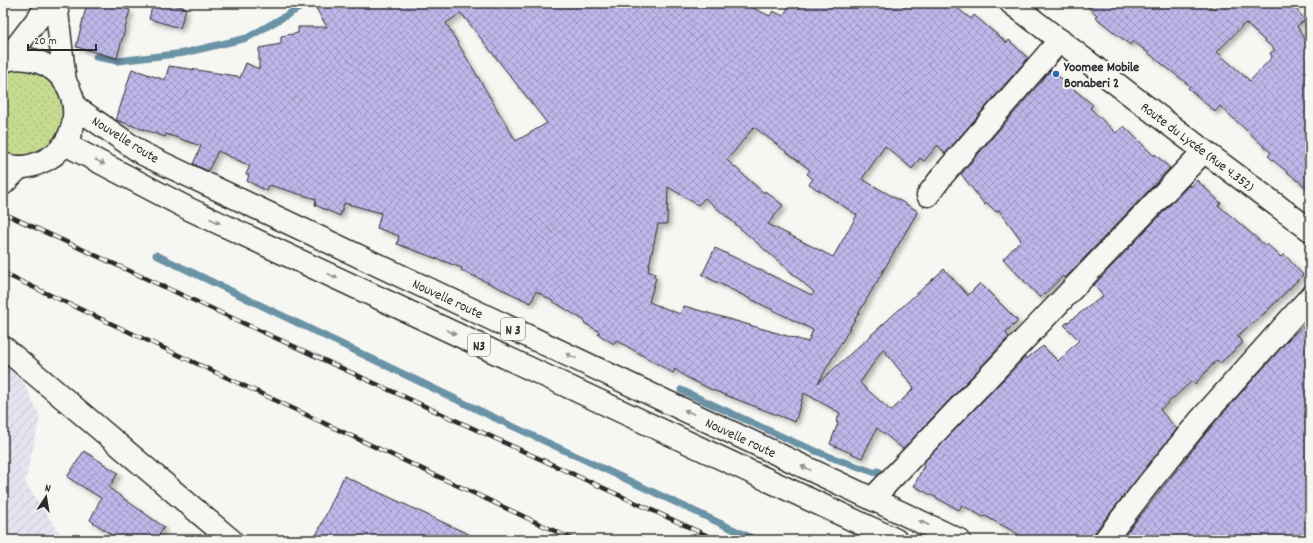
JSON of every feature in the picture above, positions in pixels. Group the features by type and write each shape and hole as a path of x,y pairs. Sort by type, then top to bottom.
{"main road":[{"path":"5,60 50,3"},
{"path":"56,3 65,82"},
{"name":"Route du Lycée (Rue 4.352)","path":"1011,3 1310,230"},
{"path":"928,195 943,175 1060,40"},
{"path":"3,184 11,166 33,166 45,161 56,153 65,144 71,132 74,119 74,106 71,94 65,82 56,72 45,64 33,60 20,58 5,60"},
{"name":"Nouvelle route","path":"74,106 143,154 959,540"},
{"name":"Nouvelle route","path":"65,144 189,209 896,540"},
{"path":"872,499 1204,151"},
{"path":"1105,540 1201,419 1310,297"},
{"path":"3,347 231,540"}],"shaded area":[{"path":"3,338 40,417 25,482 64,540 3,540"}],"green space":[{"path":"24,67 47,75 62,93 66,116 58,138 40,154 17,158 3,154 3,71"}],"building":[{"path":"87,3 104,3 130,10 117,58 76,47"},
{"path":"153,3 169,3 186,8 180,28 149,19"},
{"path":"313,3 743,3 770,16 773,11 783,16 791,3 951,3 971,19 974,15 1007,43 1009,40 1028,58 945,154 938,145 924,161 920,158 912,169 885,146 862,179 918,211 818,383 944,269 968,295 980,283 1017,320 1017,322 1006,333 1009,337 903,449 877,428 862,458 830,444 840,413 804,393 795,422 710,389 686,377 675,369 673,373 616,340 614,344 598,334 600,332 584,323 585,321 536,291 531,303 461,270 462,268 397,244 399,236 377,228 381,213 344,203 340,216 315,205 316,199 269,185 267,191 247,181 249,175 246,174 250,166 218,151 208,171 193,164 201,146 166,134 165,137 116,120 132,69 165,80 169,66 237,76 240,78 246,63 259,69 259,48 281,44 281,36 298,33 298,27 327,27","holes":["461,13 547,123 516,141 446,23","754,127 810,170 807,174 813,179 809,184 857,215 833,257 768,224 783,205 765,191 764,193 727,160","668,187 698,205 705,198 814,292 812,295 715,248 702,275 813,330 808,342 684,306 680,314 649,302 656,278 654,277 655,274 648,271 658,224 667,224","883,349 914,388 891,411 860,383"]},
{"path":"1083,3 1205,3 1214,9 1219,3 1291,3 1305,20 1297,26 1310,50 1310,191 1268,156 1271,153 1220,106 1215,112 1188,88 1190,86 1133,41 1130,45 1095,17 1097,15","holes":["1245,23 1275,50 1270,53 1272,57 1250,81 1217,52"]},
{"path":"1051,70 1093,105 1090,108 1116,133 1124,126 1154,156 1155,154 1170,168 1065,278 1063,276 1040,298 1003,259 1021,240 999,210 996,212 987,203 985,205 961,174"},
{"path":"1197,180 1221,203 1218,205 1266,246 1267,244 1281,257 1284,254 1303,275 1265,313 1237,336 1243,343 1220,363 1217,360 1195,384 1192,381 1160,410 1177,429 1095,532 1093,540 1014,540 1018,534 985,516 983,517 962,505 959,510 914,486 924,465 922,464 1025,357 1026,359 1043,346 1058,361 1079,340 1064,325 1103,296 1094,285 1189,185 1191,187"},
{"path":"1310,320 1310,540 1121,540 1211,427 1288,340"},
{"path":"84,451 118,473 109,488 164,527 156,540 119,540 90,520 101,498 67,477"},
{"path":"344,476 481,540 314,540"}],"waterway":[{"path":"96,57 118,61 184,53 247,38 308,3"},
{"path":"156,255 495,418 756,540"},
{"path":"681,390 796,443 876,473 878,471 890,478"}],"railway":[{"path":"3,213 717,540"},
{"path":"3,273 574,540"}],"place":[{"name":"Yoomee Mobile Bonaberi 2","path":"1056,74"}]}
